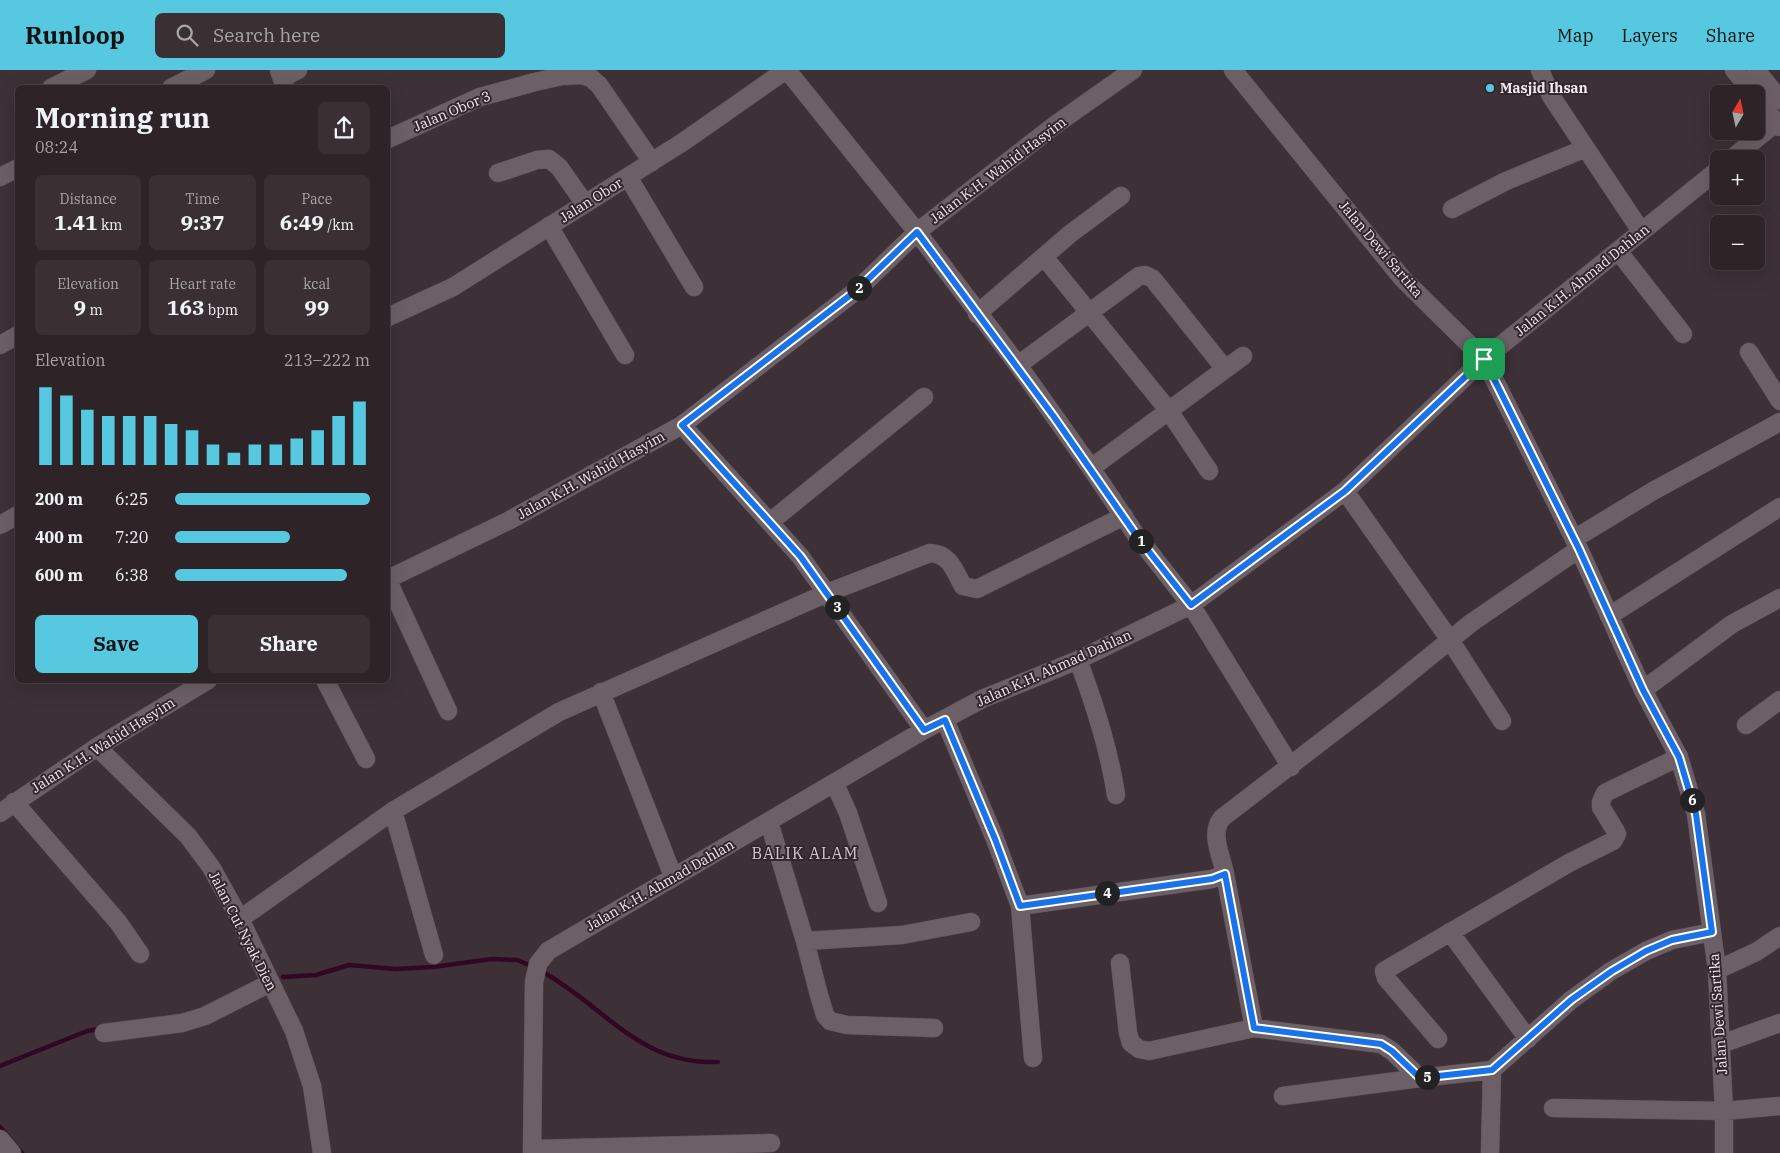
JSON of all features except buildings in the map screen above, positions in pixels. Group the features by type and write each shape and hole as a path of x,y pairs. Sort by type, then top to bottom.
{"street":[{"path":"57,85 87,70"},
{"path":"177,85 206,70"},
{"path":"282,79 298,70"},
{"path":"786,70 917,232 977,314 1018,365 1124,516 1191,605 1291,767"},
{"name":"Jalan Obor","path":"390,316 453,286 585,204 652,162 786,70"},
{"name":"Jalan K.H. Wahid Hasyim","path":"390,579 508,521 682,425 857,290 917,232 1055,126 1133,70"},
{"name":"Jalan Dewi Sartika","path":"1233,70 1402,278 1484,359 1576,544 1643,690 1679,757 1696,814 1717,970 1724,1111 1724,1153"},
{"path":"1540,70 1551,96 1641,231"},
{"path":"1734,70 1746,85"},
{"path":"1756,70 1780,100"},
{"name":"Jalan Obor 3","path":"390,138 480,97 580,72 599,85 652,162"},
{"path":"1743,150 1778,124 1765,108"},
{"path":"1452,209 1506,181 1586,148"},
{"path":"498,173 537,160 549,159 559,167 585,204"},
{"path":"0,177 15,170"},
{"name":"Jalan K.H. Ahmad Dahlan","path":"532,1151 534,982 538,964 548,951 672,876 835,784 924,730 982,699 1078,660 1191,605 1345,491 1484,359 1710,176"},
{"path":"628,177 694,287"},
{"path":"977,314 1070,234 1121,196"},
{"path":"549,226 625,355"},
{"path":"1618,251 1683,334"},
{"path":"1044,258 1169,411 1209,471"},
{"path":"1018,365 1139,276 1149,276 1225,369"},
{"path":"0,345 15,337"},
{"path":"1750,352 1780,401"},
{"path":"1091,468 1243,356"},
{"path":"770,522 924,397"},
{"path":"1254,1028 1225,874 1216,839 1216,827 1219,821 1576,544 1652,491 1780,422"},
{"path":"682,425 800,556 924,730"},
{"path":"1345,491 1450,640 1502,721"},
{"path":"1610,616 1780,507"},
{"path":"240,919 393,812 559,712 601,692 827,593 930,553 939,554 947,558 963,586 977,589 1124,516"},
{"path":"0,525 15,517"},
{"path":"390,584 448,711"},
{"path":"1643,690 1732,624 1780,598"},
{"path":"1078,660 1094,701 1110,758 1116,795"},
{"name":"Jalan K.H. Wahid Hasyim","path":"0,813 97,748 203,683"},
{"path":"327,683 366,759"},
{"path":"601,692 672,876"},
{"path":"1746,725 1780,700"},
{"path":"945,720 995,839 1020,906 1033,1058"},
{"name":"Jalan Cut Nyak Dien","path":"97,748 188,836 211,868 240,919 294,1031 312,1086 322,1153"},
{"path":"1438,1039 1384,974 1386,969 1569,863 1613,841 1617,834 1601,806 1605,794 1679,757"},
{"path":"835,784 848,813 878,903"},
{"path":"14,802 118,922 140,954"},
{"path":"393,812 434,955"},
{"path":"769,822 825,1015 830,1020 846,1025 934,1028"},
{"path":"1020,906 1212,879 1225,874"},
{"path":"805,941 902,936 971,922"},
{"path":"1450,932 1528,1039"},
{"path":"1283,1096 1492,1070 1571,1000 1612,971 1646,951 1672,940 1712,932"},
{"path":"1717,970 1756,952 1780,936"},
{"path":"1120,963 1128,1033 1131,1044 1139,1049 1149,1051 1254,1028 1381,1044 1392,1051 1420,1078"},
{"path":"104,1033 182,1023 205,1016 270,983"},
{"path":"1721,1044 1780,1023"},
{"path":"1490,1153 1492,1070"},
{"path":"1553,1108 1724,1111 1780,1106"},
{"path":"0,1139 12,1153"},
{"path":"532,1151 771,1143"}],"waterway":[{"path":"283,977 316,975 349,965 395,969 433,967 492,959 517,960 534,967"},
{"path":"541,971 643,1043 665,1054 690,1060 718,1062"},
{"path":"0,1066 87,1031 100,1029"},
{"path":"0,1127 22,1153"}],"place":[{"name":"Masjid Ihsan","path":"1490,88"}],"district":[{"name":"BALIK ALAM","path":"805,853"}],"route":[{"path":"917,232 977,314 1018,365 1136,535 1191,605 1345,491 1484,359 1579,549 1643,690 1662,722 1679,757 1696,814 1712,932 1672,940 1646,951 1612,971 1571,1000 1492,1070 1460,1072 1420,1078 1392,1051 1381,1044 1254,1028 1229,887 1225,874 1212,879 1020,906 995,839 945,720 924,730 876,660 800,556 682,425 857,290 917,232"}]}
